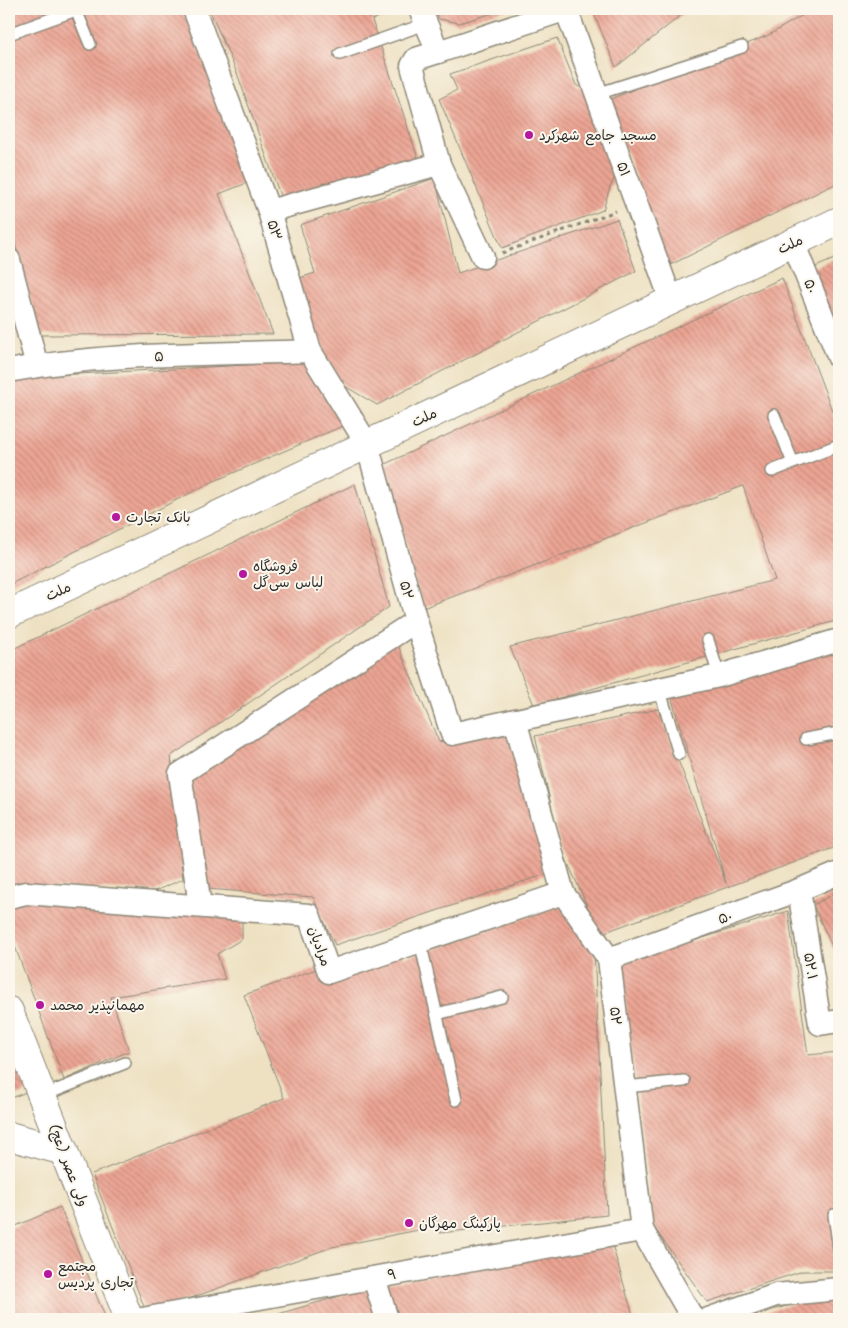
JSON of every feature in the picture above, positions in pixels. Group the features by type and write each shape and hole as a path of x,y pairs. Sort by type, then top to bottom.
{"main road":[{"name":"ملت","path":"9,614 839,221"},
{"name":"ولی عصر (عج)","path":"9,1011 129,1319"},
{"path":"9,1136 64,1151"}],"street":[{"name":"۵۳","path":"194,9 270,211 310,351 367,444"},
{"path":"483,257 439,164 412,66 416,59 567,9"},
{"name":"۵۱","path":"567,9 671,300"},
{"path":"424,16 438,52"},
{"path":"270,211 439,164"},
{"name":"۵۰","path":"793,242 839,358"},
{"path":"9,260 37,366"},
{"name":"۵","path":"9,371 37,366 136,357 310,351"},
{"name":"۵۲","path":"367,444 416,621 452,734 515,720 563,893 609,959 642,1230 693,1319"},
{"path":"200,905 180,774 416,621"},
{"path":"515,720 719,676 839,640"},
{"name":"۵۰","path":"609,959 799,890 839,873"},
{"name":"۵۲.۱","path":"799,890 820,1024 839,1021"},
{"name":"مرادیان","path":"9,897 26,894 200,905 308,915 329,972 563,893"},
{"name":"۹","path":"142,1319 241,1310 374,1278 642,1230"},
{"path":"374,1278 388,1319"},
{"path":"708,1319 776,1295 839,1289"}],"lane":[{"path":"9,34 76,10 90,44"},
{"path":"340,54 424,16"},
{"path":"597,94 742,47"},
{"path":"774,416 793,463"},
{"path":"772,471 839,446"},
{"path":"708,640 719,676"},
{"path":"659,688 679,754"},
{"path":"806,739 839,733"},
{"path":"420,941 456,1100"},
{"path":"437,1014 502,997"},
{"path":"42,1096 125,1063"},
{"path":"625,1088 684,1081"},
{"path":"834,1215 839,1248"}],"path":[{"path":"483,257 490,258 636,203"}],"building":[{"path":"9,9 182,9 204,63 247,183 219,194 273,334 41,335 9,222"},
{"path":"209,9 398,9 372,20 418,158 281,198 237,73"},
{"path":"434,9 507,9 459,23 439,19"},
{"path":"592,9 689,9 616,67"},
{"path":"813,9 839,9 839,182 668,266 608,100 769,35"},
{"name":"مسجد جامع شهرکرد","path":"557,38 576,85 589,93 618,171 610,187 603,210 502,248 439,99 457,90 450,74"},
{"path":"435,178 458,273 617,219 636,271 377,405 343,385 319,348 297,279 315,273 300,225"},
{"path":"839,257 839,338 811,269"},
{"path":"782,278 839,429 839,620 534,705 510,647 775,580 743,486 423,608 383,465"},
{"path":"303,362 345,425 212,482 9,585 9,382 41,376"},
{"path":"355,484 389,607 171,756 183,879 155,891 9,885 9,651"},
{"path":"396,641 439,742 507,731 549,873 335,945 313,897 207,889 187,775"},
{"path":"839,648 839,846 600,934 561,848 535,736 658,709 726,883 671,696"},
{"path":"839,891 839,953 836,955 813,905"},
{"path":"32,894 242,918 242,939 217,954 225,979 111,997 129,1051 64,1080 9,930 9,906"},
{"path":"561,906 594,952 607,1215 440,1233 439,1226 332,1247 147,1314 92,1174 284,1098 244,995 400,939 402,958 423,953"},
{"path":"788,911 808,1055 839,1052 839,1271 803,1271 707,1302 653,1226 621,964"},
{"path":"9,1049 26,1092 9,1099"},
{"name":"مجتمع تجاری پردیس","path":"60,1207 106,1319 9,1319 9,1229"},
{"path":"611,1241 634,1319 396,1319 384,1284"},
{"path":"367,1288 377,1319 261,1319"},
{"path":"806,1300 839,1301 839,1319 743,1319"}],"place":[{"name":"مسجد جامع شهرکرد","path":"529,135"},
{"name":"بانک تجارت","path":"116,517"},
{"name":"فروشگاه لباس سی‌گل","path":"243,574"},
{"name":"مهمانپذیر محمد","path":"40,1005"},
{"name":"پارکینگ مهرگان","path":"409,1223"},
{"name":"مجتمع تجاری پردیس","path":"48,1274"}]}
